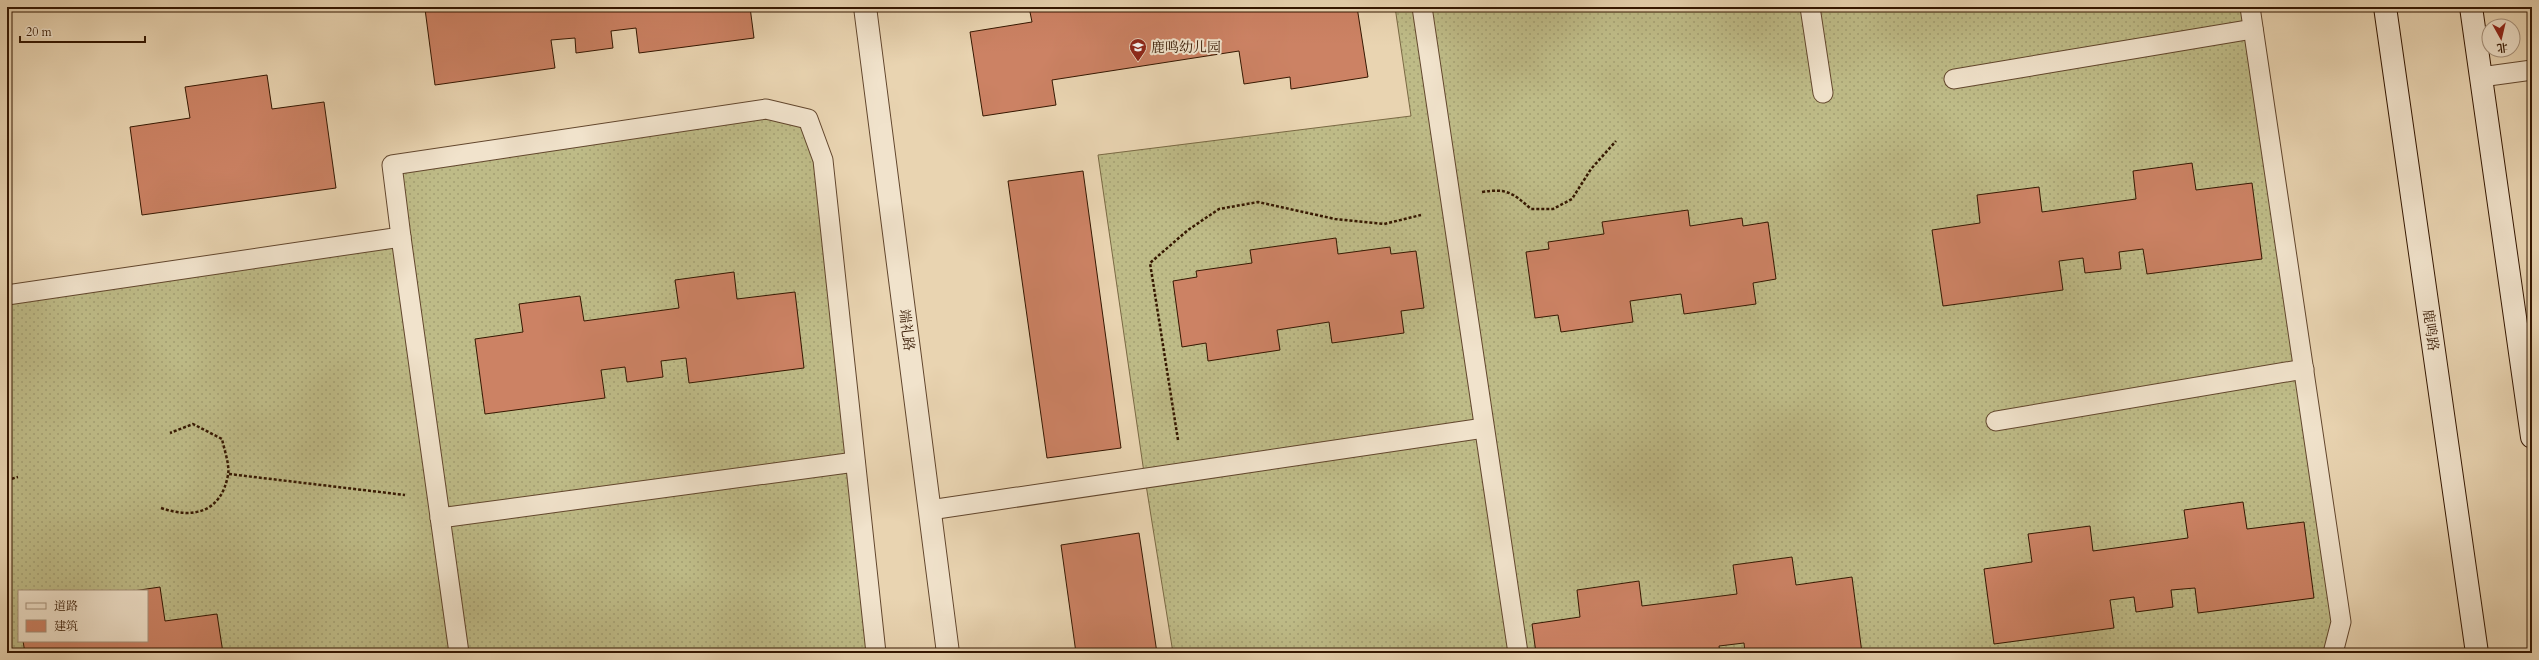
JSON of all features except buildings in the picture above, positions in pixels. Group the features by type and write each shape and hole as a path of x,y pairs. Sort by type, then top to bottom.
{"main road":[{"name":"端礼路","path":"865,7 948,653"},
{"name":"鹿鸣路","path":"2385,7 2476,653"},
{"path":"2471,7 2532,437"}],"lane":[{"path":"1422,7 1518,653"},
{"path":"1810,7 1823,93"},
{"path":"2250,7 2341,622 2332,653"},
{"path":"1954,78 2254,29"},
{"path":"2481,77 2532,70"},
{"path":"459,653 392,165 766,109 808,119 823,160 876,653"},
{"path":"7,295 401,237"},
{"path":"1996,421 2304,369"},
{"path":"930,510 1484,428"},
{"path":"440,518 855,462"}],"path":[{"path":"1183,473 1150,263 1188,230 1219,209 1258,202 1335,219 1384,224 1421,215 1450,196 1496,190 1512,192 1531,209 1553,209 1572,199 1591,169 1616,141"},
{"path":"161,508 180,515 199,513 217,501 229,474 222,439 193,424 170,433"},
{"path":"229,474 437,499"},
{"path":"7,480 18,477"}],"shaded area":[{"path":"1395,7 2251,7 2341,622 2333,653 1173,653 1143,466 1098,155 1411,116"},
{"path":"766,109 808,119 876,653 7,653 7,295 401,237 392,165"}],"place":[{"name":"鹿鸣幼儿园","path":"1138,62"}]}
